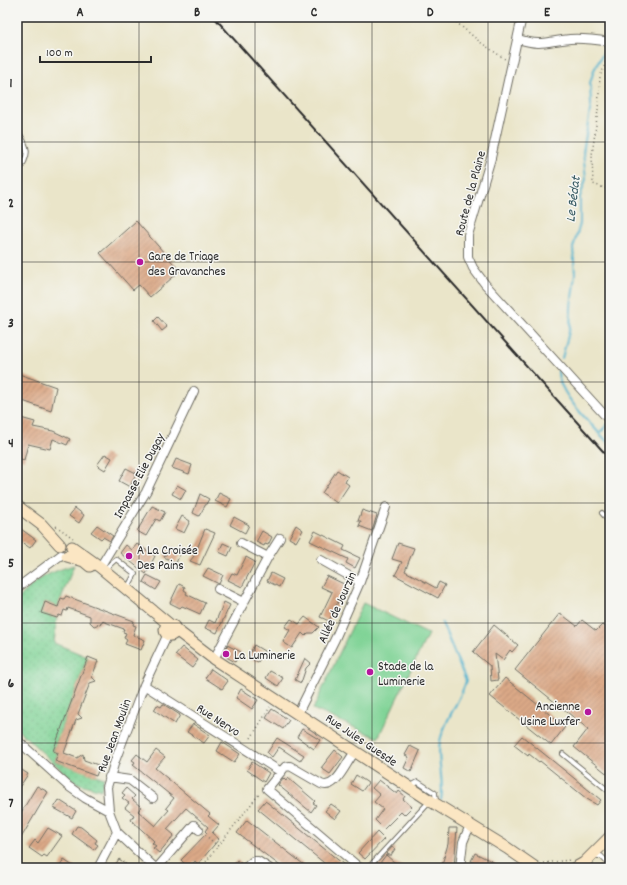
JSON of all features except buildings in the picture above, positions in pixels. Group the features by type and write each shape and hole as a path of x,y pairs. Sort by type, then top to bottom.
{"main road":[{"path":"17,506 42,525 67,548"},
{"name":"Rue Jules Guesde","path":"67,548 102,569 170,630 409,787 431,804 524,868"},
{"name":"Rue Jules Guesde","path":"67,548 170,630 210,664 352,756 507,848 536,868"},
{"path":"589,868 596,856 610,840"},
{"path":"575,868 596,856"}],"street":[{"name":"Route de la Plaine","path":"522,17 518,39 511,61 491,158 468,236 468,257 473,268 485,284 610,421"},
{"path":"518,39 541,44 570,39 592,39 610,42"},
{"name":"Impasse Elie Dugay","path":"102,569 146,492 194,391"},
{"name":"Allée de Jourzin","path":"298,713 334,640 360,582 386,507"},
{"path":"214,659 268,557 280,538"},
{"path":"240,543 268,557"},
{"path":"17,588 67,548"},
{"path":"321,560 360,582"},
{"path":"218,589 244,602"},
{"name":"Rue Jean Moulin","path":"117,832 109,812 107,787 109,777 144,685 170,630"},
{"name":"Rue Nervo","path":"144,685 281,772"},
{"path":"17,740 68,786 109,812"},
{"path":"352,756 332,784 326,786 290,766 285,768 267,789 360,868"},
{"path":"109,777 130,780 153,798"},
{"path":"98,868 117,832 156,868 194,825 199,830"},
{"path":"460,868 462,842 468,830"},
{"path":"245,868 253,861 258,861 268,868"}],"lane":[{"path":"17,129 27,147 28,153 24,164 17,174"},
{"path":"602,513 610,522"},
{"path":"102,569 116,559 135,574 126,589"},
{"path":"563,754 610,792"},
{"path":"368,868 431,804"},
{"path":"596,856 610,865"}],"path":[{"path":"450,17 498,55 511,61"},
{"path":"610,51 600,76 598,110 592,155 593,184 610,190"},
{"path":"52,522 67,548"},
{"path":"251,738 270,707 276,710 278,708"},
{"path":"200,868 219,846 244,812 262,791 267,789"},
{"path":"199,830 219,846"}],"green space":[{"path":"74,565 58,607 45,602 42,613 57,618 54,643 88,657 53,751 58,753 55,761 104,778 101,790 77,783 17,729 17,601 29,587 42,578"},
{"name":"Stade de la Luminerie","path":"363,603 428,634 378,738 313,709"}],"waterway":[{"name":"Le Bédat","path":"562,358 570,328 575,274 573,248 580,224 580,197 586,179 583,152 591,105 590,83 594,70 608,44"},
{"name":"Le Bédat","path":"558,370 559,379 563,389 586,419 610,445"},
{"path":"600,433 608,424"},
{"path":"441,800 442,785 439,756 440,741 445,725 466,681 442,623"}],"railway":[{"path":"214,17 610,459"}],"place":[{"name":"Gare de Triage des Gravanches","path":"140,262"},
{"name":"A La Croisée Des Pains","path":"129,556"},
{"name":"La Luminerie","path":"226,654"},
{"name":"Stade de la Luminerie","path":"370,672"},
{"name":"Ancienne Usine Luxfer","path":"588,712"}]}
